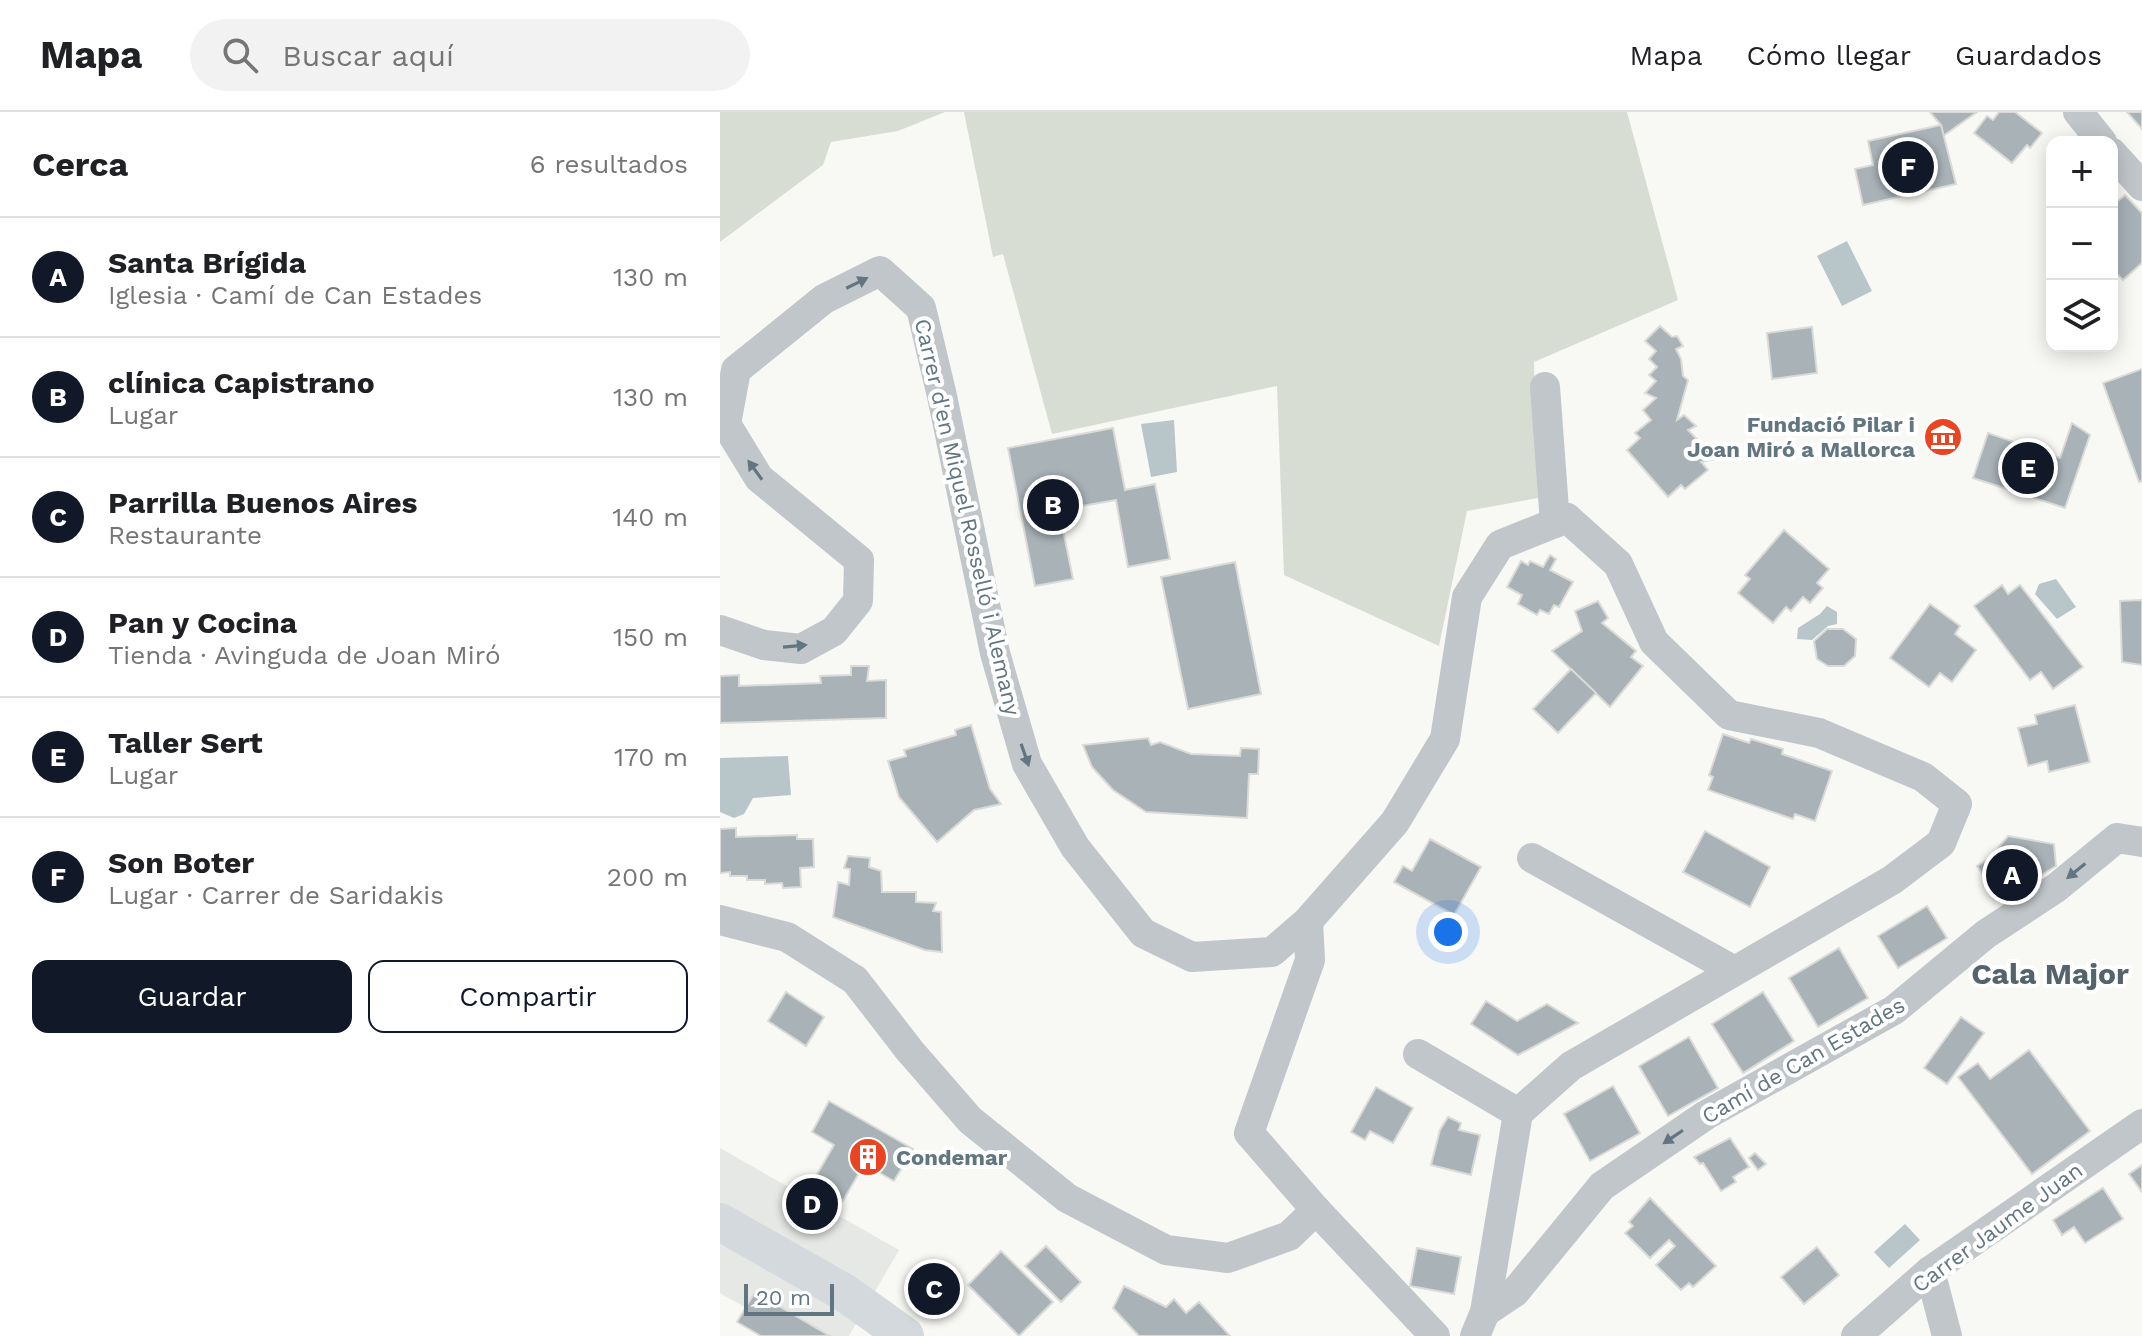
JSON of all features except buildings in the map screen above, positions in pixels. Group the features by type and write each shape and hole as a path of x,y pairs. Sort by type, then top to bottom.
{"main road":[{"path":"720,1222 845,1293 905,1336"}],"street":[{"path":"2078,112 2097,136"},
{"path":"2118,160 2142,186"},
{"name":"Carrer d'en Miquel Rosselló i Alemany","path":"720,630 764,645 801,649 834,631 858,601 859,560 759,478 726,424 736,370 824,299 880,271 921,308 995,653 1027,764 1075,847 1143,933 1192,957 1272,952 1308,921 1395,822 1445,739 1467,597 1500,545 1555,523"},
{"path":"1480,1324 1518,1113 1571,1066 1892,880 1941,843 1957,804 1923,777 1819,733 1729,715 1654,642 1618,564 1567,518 1555,523 1545,387"},
{"name":"Camí de Can Estades","path":"1480,1324 1515,1292 1602,1186 1706,1115 1894,1010 1986,934 2056,888 2117,838 2142,842"},
{"path":"1532,858 1733,970"},
{"path":"720,920 787,937 855,980 910,1051 970,1120 1067,1198 1166,1250 1228,1258 1289,1236 1316,1210"},
{"path":"1308,921 1310,960 1249,1133 1316,1210 1435,1336"},
{"path":"1418,1054 1518,1113"},
{"name":"Carrer Jaume Juan","path":"1856,1336 1930,1271 2142,1124"},
{"path":"1930,1271 1947,1336"}],"shaded area":[{"path":"720,112 945,112 898,131 831,142 823,165 720,242"},
{"path":"964,112 1627,112 1678,300 1534,362 1538,498 1467,511 1439,646 1284,575 1277,386 1052,434 1003,254 993,257"},
{"path":"1847,241 1872,291 1842,306 1817,256"},
{"path":"1174,420 1177,472 1151,477 1141,424"},
{"path":"2056,579 2076,607 2057,619 2035,594 2039,584"},
{"path":"1827,606 1837,612 1837,624 1828,626 1812,640 1797,639 1798,628"},
{"path":"788,756 791,795 753,798 744,814 734,818 720,812 720,758"},
{"path":"720,1148 899,1250 849,1336 795,1336 720,1293"},
{"path":"1905,1224 1920,1240 1889,1268 1874,1252"}],"place":[{"name":"Son Boter","path":"1908,167"},
{"name":"Fundació Pilar i Joan Miró a Mallorca","path":"1943,437"},
{"name":"Taller Sert","path":"2028,468"},
{"name":"clínica Capistrano","path":"1053,505"},
{"name":"Santa Brígida","path":"2012,875"},
{"name":"Condemar","path":"868,1157"},
{"name":"Pan y Cocina","path":"812,1204"},
{"name":"Parrilla Buenos Aires","path":"934,1289"}],"district":[{"name":"Cala Major","path":"2050,974"}]}
